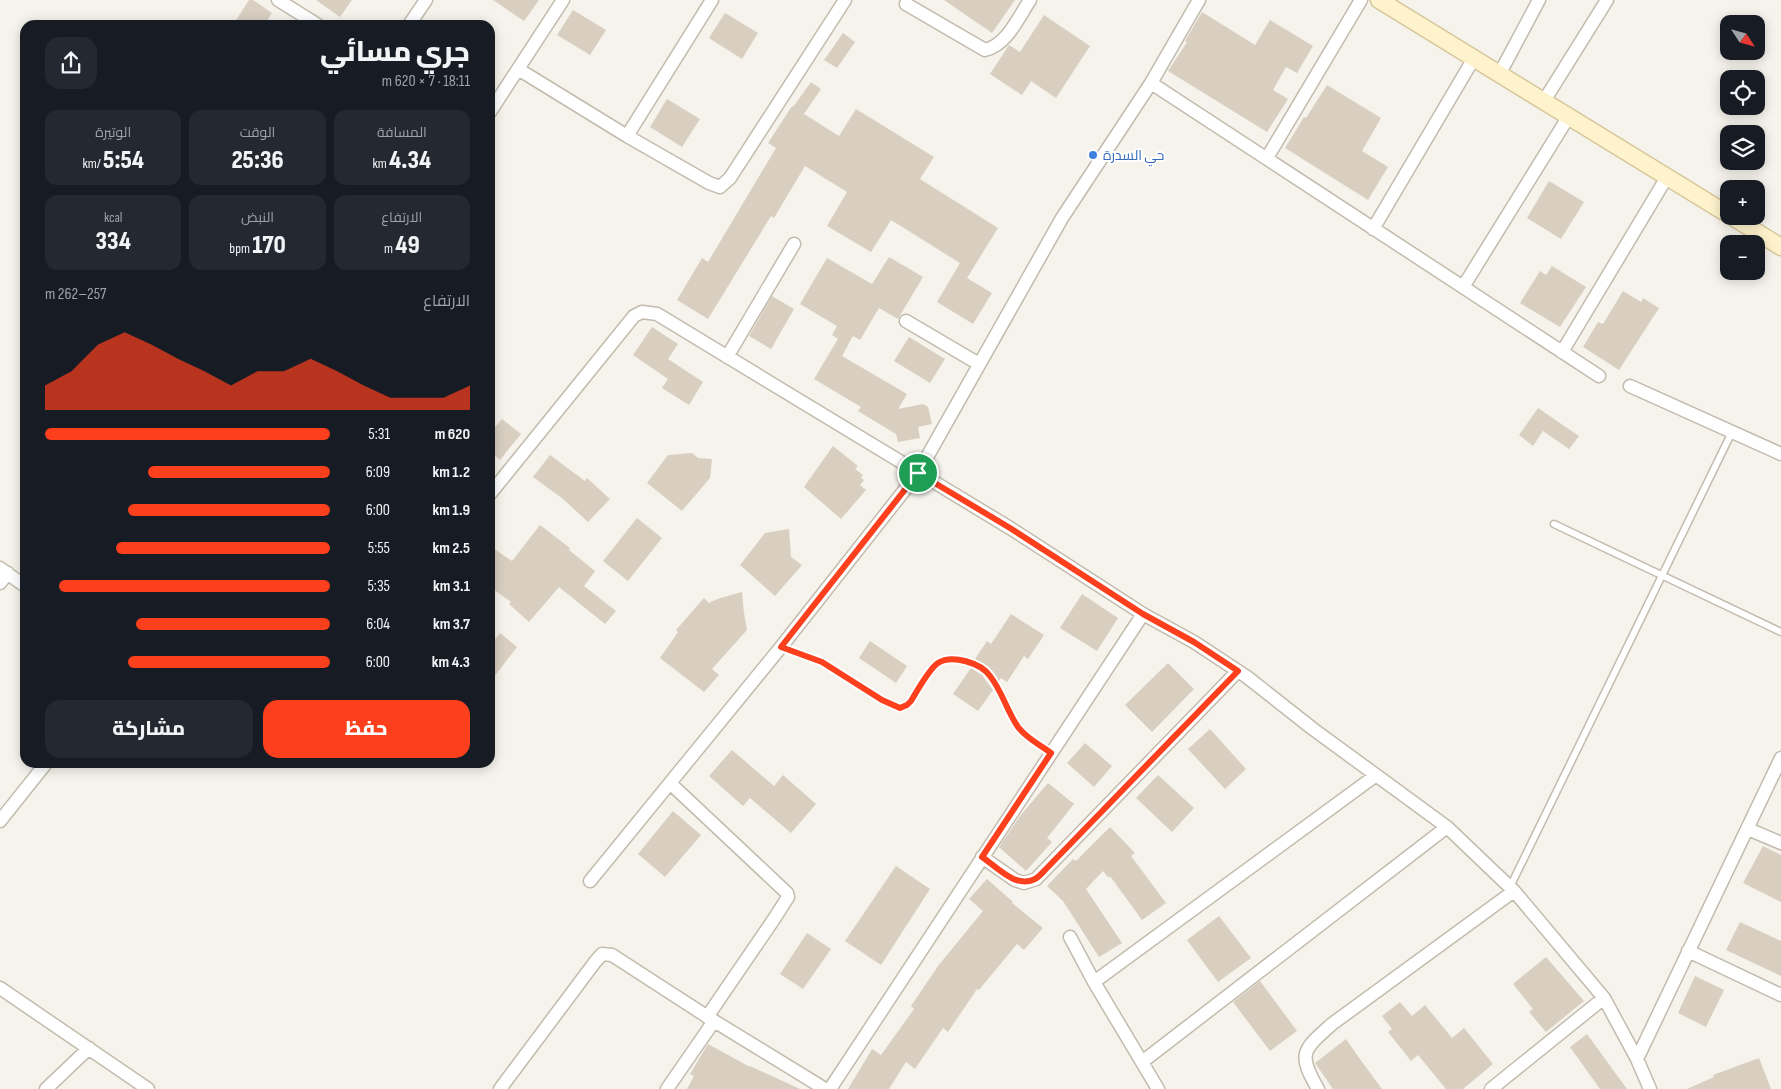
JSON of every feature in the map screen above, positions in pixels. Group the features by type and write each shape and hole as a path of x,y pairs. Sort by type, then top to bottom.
{"street":[{"path":"412,20 426,0"},
{"path":"495,104 563,0"},
{"path":"627,136 712,0"},
{"path":"518,69 627,136 709,183 720,187 730,178 845,0"},
{"path":"906,4 985,50 995,48 1007,36 1030,0"},
{"path":"590,881 671,784 918,473 1062,218 1150,83 1199,0"},
{"path":"1267,158 1361,0"},
{"path":"1379,0 1720,210"},
{"path":"1500,73 1539,0"},
{"path":"1544,101 1607,0"},
{"path":"282,1 310,20"},
{"path":"1373,228 1474,58"},
{"path":"1150,83 1598,376"},
{"path":"1463,287 1569,116"},
{"path":"1562,352 1667,177"},
{"path":"1745,225 1781,247"},
{"path":"728,357 794,244"},
{"path":"495,488 634,316 642,312 657,314 1010,528 1143,614 1194,642 1238,671 1375,776 1447,827 1512,889 1604,998 1637,1059 1649,1088"},
{"path":"906,321 979,364"},
{"path":"1630,386 1781,454"},
{"path":"3,575 20,584"},
{"path":"830,1089 1143,614"},
{"path":"982,857 1015,880 1024,883 1036,879 1238,671"},
{"path":"1637,1059 1781,758"},
{"path":"0,822 43,768"},
{"path":"1094,982 1375,776"},
{"path":"667,1089 788,897 784,888 671,784"},
{"path":"1142,1062 1447,827"},
{"path":"1748,829 1781,843"},
{"path":"1318,1089 1308,1071 1304,1055 1308,1046 1332,1024 1512,889"},
{"path":"1070,937 1094,982 1158,1089"},
{"path":"1688,951 1781,995"},
{"path":"500,1089 602,954 612,955 710,1019 825,1089"},
{"path":"0,988 148,1089"},
{"path":"1491,1089 1604,998"},
{"path":"46,1089 89,1048"}],"lane":[{"path":"1512,889 1732,432"},
{"path":"1554,524 1781,632"},
{"path":"781,647 822,662 882,700 900,708 911,701 936,664 952,660 972,663 979,666 990,676 1019,728 1051,753"}],"building":[{"path":"249,0 253,0 272,13 267,20 236,20"},
{"path":"316,0 352,0 340,17"},
{"path":"493,0 539,0 524,21"},
{"path":"944,0 1015,0 992,33"},
{"path":"573,10 606,30 590,55 557,35"},
{"path":"1202,12 1255,45 1270,20 1313,46 1297,73 1286,67 1273,90 1288,99 1267,132 1168,71 1187,42 1185,41"},
{"path":"725,13 758,33 742,59 709,38"},
{"path":"1044,15 1090,46 1056,98 1031,81 1022,95 990,74 1009,45 1020,52"},
{"path":"843,33 855,42 837,68 824,60"},
{"path":"811,82 821,89 804,114 839,136 856,109 934,157 920,179 998,228 967,278 992,293 973,324 937,302 960,263 891,220 871,252 827,226 847,192 805,166 774,218 771,216 708,319 677,300 702,258 708,262 776,148 768,143 792,106"},
{"path":"1327,85 1381,118 1362,151 1388,167 1368,200 1285,148"},
{"path":"667,99 700,119 682,147 650,127"},
{"path":"1549,181 1584,202 1561,239 1527,218"},
{"path":"889,257 923,277 898,319 879,308 860,340 853,336 842,356 907,394 898,409 923,404 928,407 932,424 918,427 920,438 898,442 896,434 858,411 861,407 814,379 838,339 832,335 837,326 800,304 827,258 872,284"},
{"path":"1552,266 1586,287 1560,327 1520,303 1540,271 1546,275"},
{"path":"1623,291 1641,302 1643,298 1659,308 1619,370 1583,347 1598,322 1603,324"},
{"path":"772,296 794,309 771,349 749,336"},
{"path":"652,327 678,344 668,359 703,382 689,405 662,388 668,379 633,355"},
{"path":"909,337 945,359 930,383 894,361"},
{"path":"1538,408 1579,436 1569,449 1543,431 1533,446 1519,435"},
{"path":"502,419 521,434 500,460 495,456 495,427"},
{"path":"833,446 858,466 855,469 863,475 861,478 864,480 860,485 866,490 841,519 804,487"},
{"path":"692,453 698,458 712,459 710,478 682,511 647,483 668,455"},
{"path":"550,455 585,481 587,478 610,499 588,522 563,499 533,477"},
{"path":"637,518 662,538 628,581 603,561"},
{"path":"540,525 570,548 569,550 595,571 584,586 616,611 605,624 559,587 529,622 509,604 511,602 495,591 495,549 512,561"},
{"path":"789,529 791,557 802,565 775,596 740,565 765,533"},
{"path":"742,592 747,630 712,669 719,675 704,692 660,658 678,632 676,630 704,598 709,603"},
{"path":"1082,594 1118,618 1097,651 1060,628"},
{"path":"1011,614 1044,635 1028,659 1024,656 1007,682 1001,678 999,681 989,667 975,659 987,641 991,644"},
{"path":"500,633 517,647 495,676 495,640"},
{"path":"870,641 907,666 896,683 859,658"},
{"path":"1168,663 1194,689 1152,732 1125,705"},
{"path":"971,668 982,675 993,690 978,711 953,694"},
{"path":"1210,729 1246,769 1225,789 1188,749"},
{"path":"1085,743 1112,766 1094,787 1067,763"},
{"path":"732,750 774,786 783,775 816,804 791,833 750,798 743,806 709,776"},
{"path":"1158,775 1194,808 1172,832 1136,798"},
{"path":"1048,783 1074,804 1047,838 1052,842 1026,871 999,847 1020,816"},
{"path":"673,811 701,835 665,877 638,854"},
{"path":"1110,827 1135,853 1131,856 1166,903 1142,920 1110,876 1109,878 1103,871 1086,889 1122,943 1099,957 1063,901 1047,886 1073,859 1076,861"},
{"path":"1763,846 1781,855 1781,902 1743,883"},
{"path":"896,866 930,889 881,965 845,941"},
{"path":"987,879 1012,903 1043,928 1024,950 1017,944 979,990 977,989 948,1032 943,1028 915,1069 906,1062 889,1089 848,1089 872,1049 881,1055 914,1009 911,1006 938,966 983,911 969,899"},
{"path":"1219,916 1251,958 1218,982 1187,940"},
{"path":"1740,922 1781,941 1781,976 1726,950"},
{"path":"807,933 831,949 803,989 780,974"},
{"path":"1546,957 1584,1001 1546,1032 1529,1012 1533,1009 1513,984"},
{"path":"1695,976 1724,990 1706,1027 1678,1013"},
{"path":"1260,981 1297,1031 1270,1051 1233,1002"},
{"path":"1400,1002 1412,1016 1425,1005 1452,1038 1464,1028 1493,1064 1463,1089 1446,1089 1418,1055 1411,1061 1388,1032 1392,1029 1382,1016"},
{"path":"1587,1034 1627,1089 1600,1089 1570,1047"},
{"path":"1346,1039 1382,1089 1333,1089 1315,1063"},
{"path":"708,1044 750,1067 800,1089 687,1089 694,1076 690,1074"},
{"path":"1759,1058 1771,1089 1687,1089 1714,1077 1713,1075"}],"place":[{"name":"حي السدرة","path":"1093,155"}],"route":[{"path":"918,473 1010,528 1143,614 1194,642 1238,671 1036,879 1024,883 1015,880 982,857 1051,753 1024,734 1019,728 987,672 977,665 964,661 946,660 940,662 936,664 911,701 900,708 888,704 822,662 781,647 918,473"}]}
